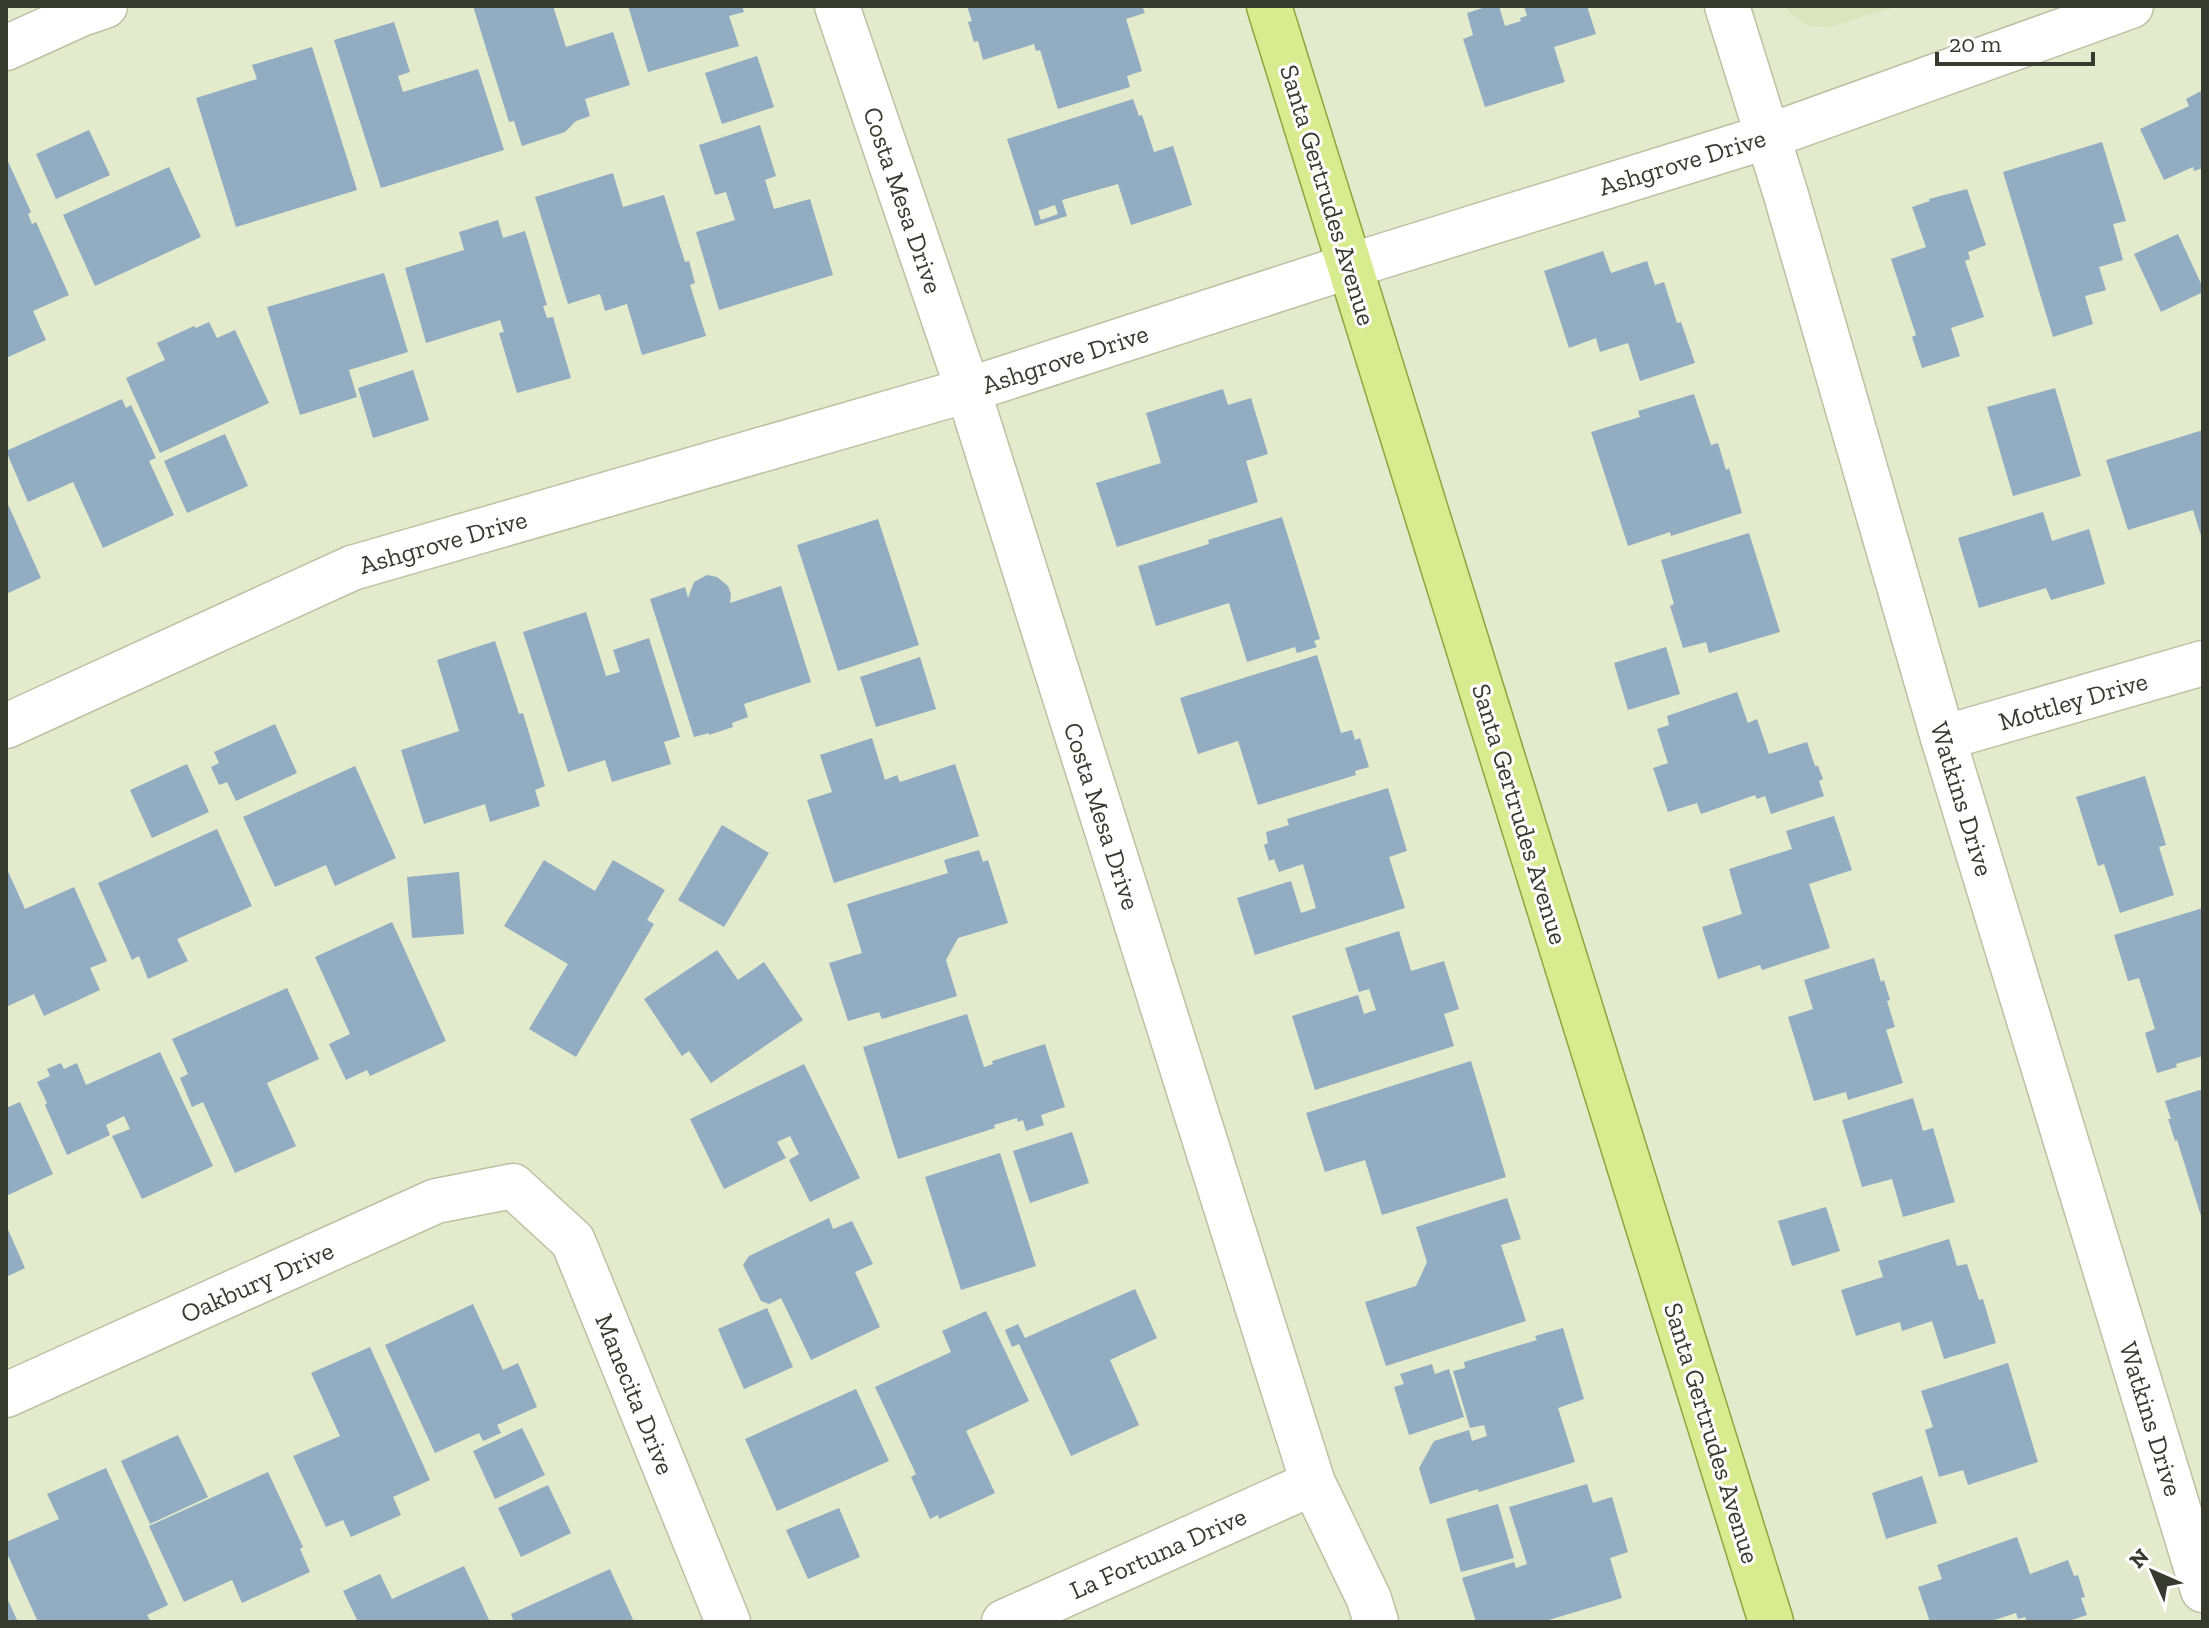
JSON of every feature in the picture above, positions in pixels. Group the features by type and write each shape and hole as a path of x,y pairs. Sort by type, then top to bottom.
{"main road":[{"name":"Santa Gertrudes Avenue","path":"1269,6 1771,1622"}],"street":[{"path":"6,48 105,6"},
{"name":"Costa Mesa Drive","path":"837,6 968,390 1313,1483 1369,1599 1376,1622"},
{"name":"Watkins Drive","path":"1727,6 1769,136 1943,738 2203,1590"},
{"name":"Ashgrove Drive","path":"6,726 352,568 968,390 1350,266 1769,136 2131,6"},
{"name":"Mottley Drive","path":"1943,738 2203,663"},
{"name":"Oakbury Drive","path":"6,1395 436,1201 513,1186"},
{"name":"Manecita Drive","path":"513,1186 573,1241 728,1622"},
{"name":"La Fortuna Drive","path":"1004,1622 1313,1483"}],"shaded area":[{"path":"1786,6 1898,6 1830,27 1809,26 1788,12"}],"building":[{"path":"473,6 553,6 566,47 613,32 630,85 585,99 590,116 576,121 565,132 522,146 514,121 509,122"},
{"path":"628,6 742,6 744,12 729,16 739,46 648,72"},
{"path":"967,6 1142,6 1145,13 1126,19 1142,71 1127,76 1130,87 1058,109 1040,50 1036,51 1034,44 983,60 968,22 972,21"},
{"path":"1499,6 1505,26 1527,16 1524,6 1587,6 1596,34 1554,47 1565,82 1485,107 1463,39 1473,35 1467,13"},
{"path":"394,22 410,72 398,76 403,92 478,69 504,150 381,188 334,40"},
{"path":"312,47 357,190 236,227 196,98 257,79 252,65"},
{"path":"757,56 774,107 722,124 705,73"},
{"path":"2203,90 2203,168 2194,171 2193,167 2164,180 2140,129 2189,106 2186,99"},
{"path":"1133,99 1139,116 1142,115 1154,152 1173,146 1192,205 1131,225 1118,184 1062,200 1067,216 1035,226 1007,139","holes":["1055,205 1058,214 1041,220 1038,211"]},
{"path":"760,125 776,176 765,180 774,209 810,199 833,275 719,310 696,232 735,220 726,192 715,195 699,145"},
{"path":"89,130 110,175 56,199 36,154"},
{"path":"2102,142 2126,221 2113,224 2123,260 2099,267 2106,290 2085,296 2093,324 2053,337 2003,172"},
{"path":"6,157 31,212 28,214 32,224 36,222 69,295 33,311 46,340 6,358"},
{"path":"169,167 201,237 95,286 63,215"},
{"path":"613,173 623,207 664,195 685,262 689,261 695,283 690,285 706,336 642,355 627,304 605,311 600,294 568,304 535,197"},
{"path":"1967,189 1986,245 1968,252 1970,259 1965,261 1984,317 1951,328 1960,356 1922,368 1912,337 1916,335 1891,259 1926,247 1912,207"},
{"path":"498,220 503,238 525,231 547,305 543,306 547,318 553,317 571,378 517,393 499,333 504,332 500,320 426,343 405,268 464,250 459,232"},
{"path":"2178,234 2203,292 2161,312 2134,254"},
{"path":"1603,251 1611,273 1647,261 1655,285 1664,282 1677,323 1681,322 1695,363 1640,381 1628,343 1600,352 1596,338 1569,348 1544,271"},
{"path":"384,273 408,352 349,370 357,397 300,415 267,307"},
{"path":"209,322 217,338 235,330 269,403 160,453 126,378 165,360 157,343"},
{"path":"413,370 429,420 373,438 358,388"},
{"path":"2055,388 2081,476 2013,496 1987,407"},
{"path":"1223,389 1228,405 1251,398 1268,454 1246,461 1258,502 1117,547 1096,483 1161,463 1146,413"},
{"path":"1694,394 1711,445 1718,443 1726,470 1729,468 1742,513 1628,546 1591,432 1640,417 1638,411"},
{"path":"122,399 126,408 131,405 156,458 149,461 174,515 103,548 73,482 28,502 6,451"},
{"path":"2203,430 2203,542 2193,510 2128,530 2106,460"},
{"path":"225,434 248,486 187,513 164,461"},
{"path":"6,500 41,578 6,594"},
{"path":"2043,512 2052,541 2089,529 2105,584 2051,600 2046,588 1979,608 1958,538"},
{"path":"1282,517 1320,639 1314,641 1317,647 1297,653 1295,647 1247,662 1229,603 1156,626 1138,566"},
{"path":"878,519 919,645 838,671 797,545"},
{"path":"1749,533 1780,632 1709,653 1706,642 1683,648 1670,606 1674,604 1661,560"},
{"path":"707,575 717,577 728,586 730,603 781,586 811,682 744,704 748,717 732,723 733,727 694,737 650,599 685,587 688,598 694,582"},
{"path":"586,612 606,676 620,672 613,650 649,638 680,737 664,742 671,764 612,782 605,760 568,772 523,632"},
{"path":"495,641 519,714 523,713 545,786 535,790 540,806 490,822 485,804 424,824 401,750 459,731 437,660"},
{"path":"1666,647 1680,694 1628,710 1614,663"},
{"path":"1317,655 1341,733 1352,730 1355,740 1360,738 1369,767 1355,771 1356,775 1258,805 1238,741 1198,754 1180,698"},
{"path":"920,657 936,709 876,727 860,677"},
{"path":"1737,692 1748,723 1757,719 1769,754 1807,742 1823,779 1819,781 1824,796 1771,814 1765,796 1757,799 1755,795 1701,814 1697,803 1668,812 1653,768 1668,763 1657,729 1669,725 1667,716"},
{"path":"275,724 297,773 236,801 227,782 219,785 211,767 219,763 214,752"},
{"path":"872,738 885,780 897,775 900,782 955,764 979,836 834,883 807,800 832,792 820,755"},
{"path":"187,764 209,812 152,838 130,790"},
{"path":"355,766 396,858 335,886 326,865 275,887 243,817"},
{"path":"2145,776 2166,845 2159,847 2174,895 2120,913 2104,864 2098,866 2076,797"},
{"path":"1388,788 1407,851 1389,857 1405,908 1255,955 1237,898 1291,881 1301,913 1316,908 1303,864 1279,872 1274,859 1269,861 1264,845 1268,843 1266,832 1289,825 1287,819"},
{"path":"1834,816 1852,870 1809,884 1830,948 1762,970 1760,965 1718,979 1702,927 1742,914 1729,869 1792,849 1786,831"},
{"path":"722,825 769,853 724,927 678,900"},
{"path":"217,829 252,906 177,939 188,961 148,979 139,956 132,960 98,883"},
{"path":"979,850 983,862 988,860 1008,923 958,938 946,960 957,996 882,1019 879,1012 848,1021 829,963 862,953 847,904 948,873 944,860"},
{"path":"544,860 595,891 613,860 665,890 647,920 654,924 576,1057 529,1029 568,964 504,926"},
{"path":"6,867 25,909 74,887 107,961 90,968 100,990 44,1016 34,994 6,1007"},
{"path":"459,872 464,934 412,938 407,877"},
{"path":"2203,908 2203,1056 2157,1073 2145,1033 2155,1029 2139,978 2128,981 2114,935"},
{"path":"392,922 446,1041 370,1076 367,1070 346,1080 329,1044 350,1034 315,957"},
{"path":"1399,931 1411,971 1444,961 1459,1009 1444,1014 1454,1046 1315,1090 1292,1016 1358,995 1364,1014 1376,1010 1369,989 1359,992 1345,948"},
{"path":"717,950 738,980 764,962 803,1020 711,1083 689,1051 682,1056 644,999"},
{"path":"1874,958 1890,1000 1887,1001 1895,1027 1886,1030 1903,1083 1848,1100 1846,1092 1814,1101 1788,1017 1813,1009 1804,980"},
{"path":"287,988 319,1059 267,1083 296,1146 235,1173 203,1102 192,1107 180,1078 188,1074 172,1039"},
{"path":"967,1014 984,1067 993,1064 992,1061 1045,1044 1065,1107 1041,1115 1044,1125 1026,1131 1023,1120 1018,1122 1017,1118 898,1159 863,1047"},
{"path":"160,1052 213,1166 142,1199 112,1136 130,1129 124,1116 106,1125 110,1135 67,1155 37,1082 50,1076 47,1069 61,1063 64,1069 77,1063 86,1085"},
{"path":"1471,1061 1506,1177 1382,1215 1365,1160 1325,1172 1306,1113"},
{"path":"804,1064 860,1178 810,1202 789,1160 799,1154 790,1136 777,1142 786,1158 724,1189 690,1119"},
{"path":"2203,1089 2202,1219 2168,1119 2171,1119 2165,1101"},
{"path":"1913,1098 1923,1131 1933,1128 1955,1202 1903,1217 1892,1179 1862,1187 1842,1120"},
{"path":"20,1102 53,1174 6,1196 6,1108"},
{"path":"1072,1132 1089,1183 1030,1203 1013,1151"},
{"path":"1000,1153 1036,1266 961,1290 925,1177"},
{"path":"1507,1198 1521,1239 1501,1245 1526,1321 1386,1366 1365,1302 1416,1286 1427,1262 1416,1227"},
{"path":"1826,1207 1840,1251 1792,1266 1778,1221"},
{"path":"829,1218 833,1229 852,1221 873,1264 855,1272 880,1327 811,1360 781,1298 769,1304 761,1301 743,1265 749,1256"},
{"path":"6,1225 25,1268 6,1277"},
{"path":"1949,1239 1957,1266 1967,1264 1979,1300 1983,1299 1996,1343 1944,1359 1932,1321 1902,1331 1900,1322 1856,1336 1841,1290 1883,1277 1878,1261"},
{"path":"1135,1289 1157,1338 1110,1360 1139,1425 1071,1456 1019,1344 1012,1347 1005,1330 1018,1324 1025,1338"},
{"path":"473,1304 503,1370 518,1363 537,1407 497,1425 501,1433 483,1441 479,1433 435,1453 385,1345"},
{"path":"767,1308 793,1367 744,1389 718,1329"},
{"path":"986,1311 1029,1401 966,1431 995,1493 939,1519 938,1515 930,1519 911,1477 916,1474 875,1387 951,1352 942,1331"},
{"path":"1563,1328 1584,1399 1558,1408 1575,1462 1430,1504 1419,1468 1434,1441 1469,1430 1472,1441 1487,1436 1484,1425 1470,1428 1453,1371 1465,1368 1464,1362 1537,1340 1535,1336"},
{"path":"370,1347 430,1480 393,1497 401,1515 351,1537 343,1520 326,1527 293,1456 340,1436 311,1373"},
{"path":"2008,1363 2038,1462 1968,1485 1963,1470 1939,1477 1925,1430 1933,1427 1921,1391"},
{"path":"1432,1364 1435,1374 1449,1369 1464,1417 1409,1435 1394,1387 1404,1384 1400,1374"},
{"path":"856,1389 889,1461 777,1511 745,1439"},
{"path":"522,1428 545,1475 495,1499 473,1451"},
{"path":"178,1435 208,1497 150,1524 121,1461"},
{"path":"106,1468 168,1605 147,1615 151,1622 38,1622 6,1551 6,1542 59,1519 47,1494"},
{"path":"268,1472 303,1547 300,1549 310,1572 242,1603 232,1580 184,1602 149,1526"},
{"path":"1922,1476 1937,1523 1886,1539 1872,1493"},
{"path":"1587,1484 1593,1503 1612,1497 1628,1552 1610,1558 1622,1598 1542,1622 1476,1622 1462,1578 1514,1562 1516,1568 1527,1564 1509,1507"},
{"path":"548,1485 571,1533 521,1557 498,1508"},
{"path":"1498,1504 1514,1558 1461,1572 1446,1519"},
{"path":"839,1508 860,1557 808,1579 786,1530"},
{"path":"2017,1537 2030,1574 2068,1560 2074,1576 2078,1575 2087,1615 2066,1622 2027,1622 2025,1617 2018,1619 2016,1613 1988,1622 1930,1622 1918,1587 1942,1579 1937,1565"},
{"path":"464,1566 490,1622 358,1622 343,1591 380,1574 392,1599"},
{"path":"610,1569 634,1622 514,1622 511,1614"},
{"path":"6,1596 18,1622 6,1622"}]}
